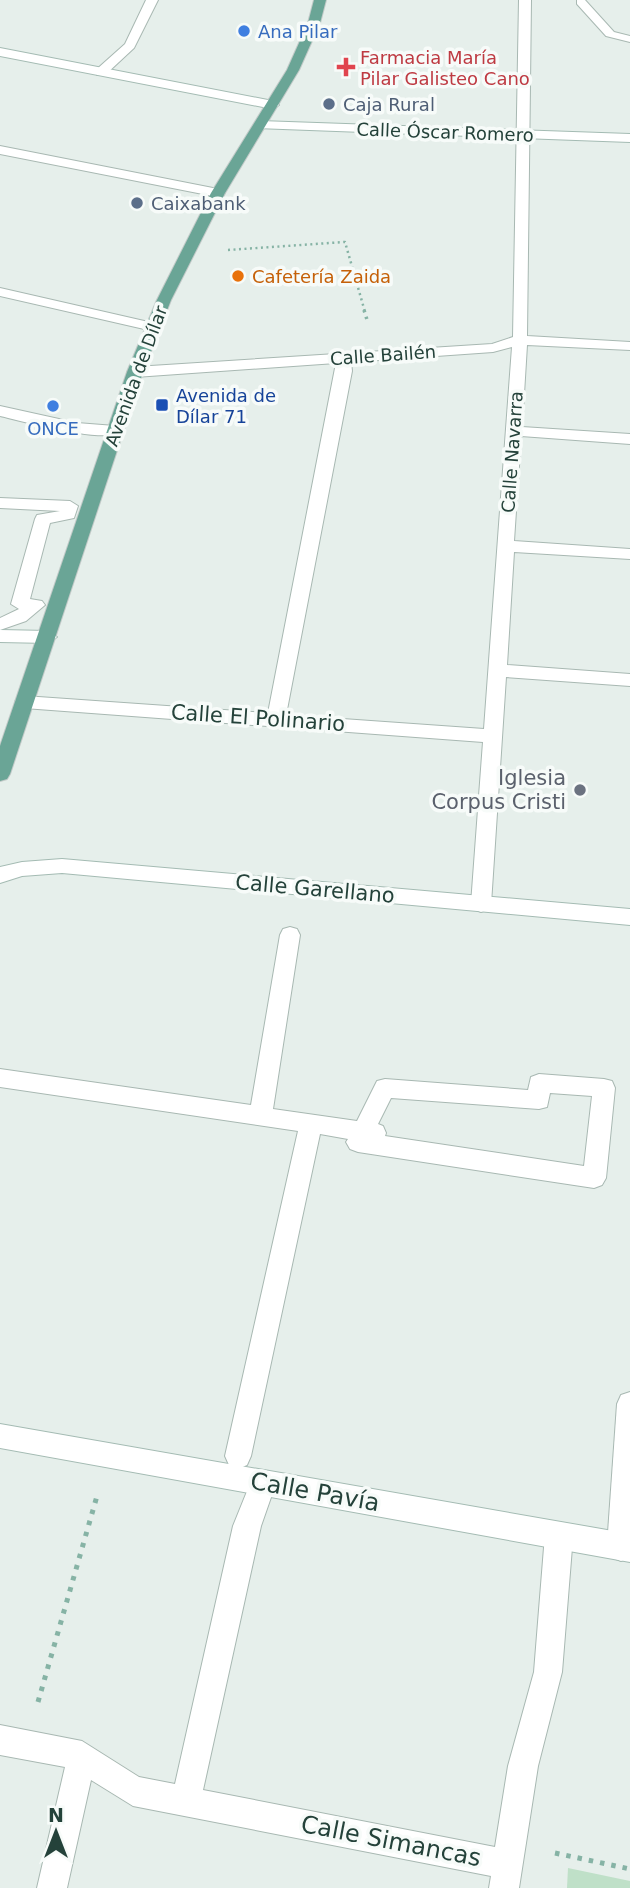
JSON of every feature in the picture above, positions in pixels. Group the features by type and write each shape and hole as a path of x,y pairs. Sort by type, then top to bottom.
{"main road":[{"name":"Avenida de Dílar","path":"0,774 135,372 164,300 218,193 293,70 314,23 320,0"}],"street":[{"path":"101,72 130,46 152,0"},
{"name":"Calle Navarra","path":"481,904 520,340 525,0"},
{"path":"581,2 610,34 630,40"},
{"path":"0,52 273,105"},
{"name":"Calle Óscar Romero","path":"260,125 630,138"},
{"path":"0,150 218,193"},
{"path":"0,292 153,327"},
{"name":"Calle Bailén","path":"135,372 493,348 520,340 630,346"},
{"path":"276,720 344,371 343,358"},
{"path":"0,411 77,428 115,431"},
{"path":"514,431 630,439"},
{"path":"0,503 70,506 68,514 43,519 20,604 37,604 20,617 0,624"},
{"path":"506,546 630,554"},
{"path":"0,636 48,637"},
{"path":"498,670 630,680"},
{"name":"Calle El Polinario","path":"24,702 493,736"},
{"name":"Calle Garellano","path":"0,875 22,869 62,866 630,917"},
{"path":"260,1117 290,935"},
{"path":"0,1078 260,1117 311,1124 364,1132 600,1166 604,1088 539,1083 539,1100 385,1088 364,1132"},
{"path":"238,1456 311,1124"},
{"path":"625,1547 630,1404"},
{"name":"Calle Pavía","path":"0,1436 625,1547"},
{"path":"186,1801 247,1526 263,1483"},
{"name":"Calle Simancas","path":"0,1740 82,1756 133,1791 505,1876 523,1766 548,1672 559,1535"},
{"path":"51,1888 82,1756"}],"path":[{"path":"224,250 345,242 369,326"},
{"path":"37,1707 97,1496"},
{"path":"555,1853 630,1868"}],"green space":[{"path":"568,1868 630,1881 630,1888 567,1888"}],"place":[{"name":"Ana Pilar","path":"244,31"},
{"name":"Farmacia María Pilar Galisteo Cano","path":"346,67"},
{"name":"Caja Rural","path":"329,104"},
{"name":"Caixabank","path":"137,203"},
{"name":"Cafetería Zaida","path":"238,276"},
{"name":"Avenida de Dílar 71","path":"162,405"},
{"name":"ONCE","path":"53,406"},
{"name":"Iglesia Corpus Cristi","path":"580,790"}]}
